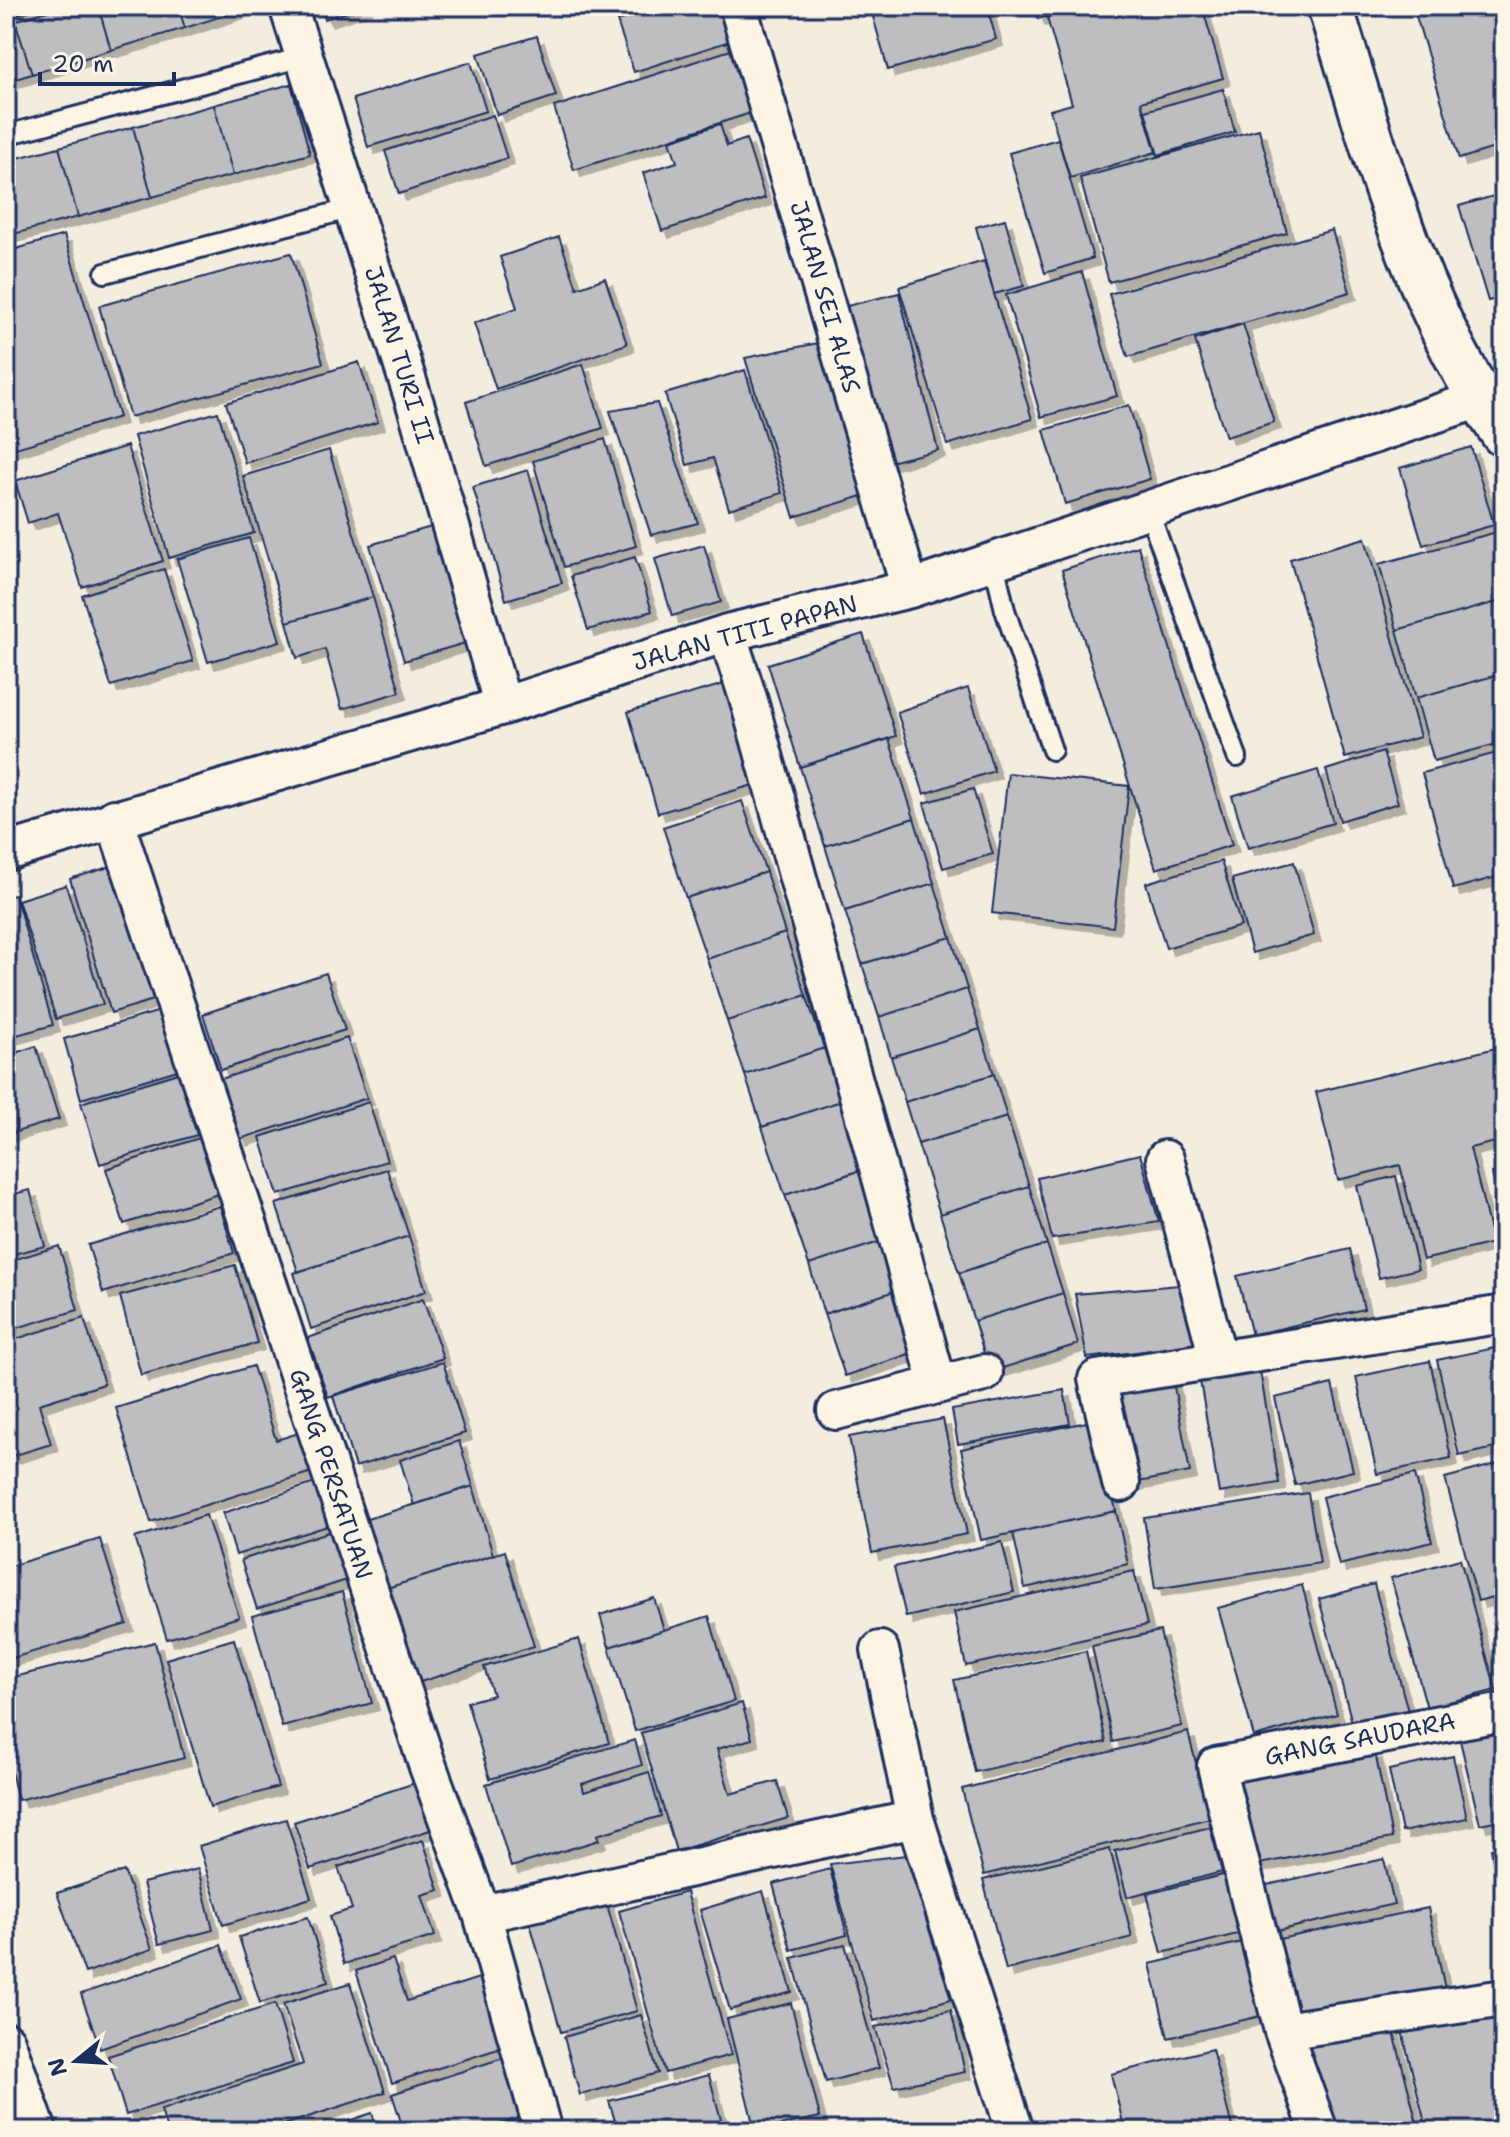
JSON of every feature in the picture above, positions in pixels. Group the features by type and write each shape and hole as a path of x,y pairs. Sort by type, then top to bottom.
{"street":[{"name":"JALAN TURI II","path":"288,6 417,410 503,706"},
{"name":"JALAN SEI ALAS","path":"738,6 910,589"},
{"path":"1330,6 1395,216 1436,317 1491,394 1504,434"},
{"name":"JALAN TITI PAPAN","path":"6,852 503,706 727,633 910,589 1491,394"},
{"path":"727,633 749,701 938,1384"},
{"name":"GANG PERSATUAN","path":"114,818 427,1764 482,1914 543,2131"},
{"path":"1165,1159 1218,1358"},
{"path":"1121,1483 1097,1379 1504,1314"},
{"path":"836,1411 984,1373"},
{"path":"880,1650 915,1819 1015,2131"},
{"name":"GANG SAUDARA","path":"1283,2031 1216,1766 1504,1712"},
{"path":"482,1914 915,1819"},
{"path":"1319,2131 1283,2031 1504,1998"},
{"path":"6,2041 38,2131"}],"lane":[{"path":"6,135 303,57"},
{"path":"105,273 353,208"},
{"path":"1148,509 1237,757"},
{"path":"994,563 1005,610 1052,750"}],"building":[{"path":"6,6 44,6 6,18"},
{"path":"63,6 98,6 111,50 32,74 15,21"},
{"path":"98,6 178,6 185,28 111,50"},
{"path":"178,6 236,6 238,11 185,28"},
{"path":"320,6 366,6 325,19"},
{"path":"662,6 726,6 736,39 634,72 617,21"},
{"path":"870,6 987,6 996,39 888,70"},
{"path":"1034,6 1082,6 1038,19"},
{"path":"1087,6 1202,6 1223,78 1141,102 1156,152 1070,178 1050,110 1072,104 1047,18"},
{"path":"1413,6 1504,6 1504,145 1459,159"},
{"path":"15,21 32,74 6,82 6,24"},
{"path":"537,36 556,96 497,115 478,54"},
{"path":"740,47 760,110 574,170 554,107"},
{"path":"471,62 486,111 368,147 353,99"},
{"path":"291,84 310,154 233,175 214,105"},
{"path":"1223,89 1235,132 1158,155 1145,111"},
{"path":"214,105 233,175 152,197 133,127"},
{"path":"493,115 507,158 399,194 385,151"},
{"path":"720,124 727,146 746,139 765,198 662,231 643,173 677,162 670,141"},
{"path":"133,127 152,197 78,217 59,147"},
{"path":"1259,129 1287,233 1109,282 1080,178"},
{"path":"1058,139 1093,258 1045,273 1009,153"},
{"path":"59,147 78,217 6,236 6,161"},
{"path":"1504,193 1504,297 1488,301 1459,206"},
{"path":"1005,219 1024,286 994,294 976,227"},
{"path":"1332,230 1350,292 1128,357 1109,294"},
{"path":"64,235 119,417 6,451 6,252"},
{"path":"559,237 577,288 605,278 627,344 496,389 474,323 517,308 500,257"},
{"path":"291,253 323,363 130,417 99,306"},
{"path":"984,261 1032,419 947,445 899,287"},
{"path":"1082,272 1117,396 1041,417 1006,295"},
{"path":"899,293 938,450 882,464 843,307"},
{"path":"1243,324 1274,422 1226,437 1195,340"},
{"path":"823,342 869,494 794,517 745,358"},
{"path":"359,362 378,422 245,463 226,403"},
{"path":"583,364 603,428 486,466 466,402"},
{"path":"745,370 782,493 729,509 713,458 687,465 665,394"},
{"path":"657,403 698,523 651,535 610,411"},
{"path":"1129,405 1150,479 1065,504 1044,430"},
{"path":"218,412 254,533 169,558 134,436"},
{"path":"605,439 636,546 564,567 533,461"},
{"path":"127,446 163,561 82,587 58,513 28,523 15,481"},
{"path":"1471,447 1494,525 1423,545 1400,468"},
{"path":"329,450 373,597 287,622 243,476"},
{"path":"528,470 562,583 506,600 473,487"},
{"path":"431,527 465,643 404,661 370,545"},
{"path":"1504,530 1504,600 1397,630 1379,564"},
{"path":"249,538 280,641 208,662 177,559"},
{"path":"1365,538 1420,737 1345,758 1290,559"},
{"path":"704,545 721,602 672,616 655,559"},
{"path":"1138,546 1232,845 1156,869 1062,570"},
{"path":"635,557 652,611 588,630 571,576"},
{"path":"164,569 193,661 111,686 82,595"},
{"path":"373,597 400,692 342,709 325,649 297,658 287,622"},
{"path":"1504,600 1504,673 1416,698 1397,630"},
{"path":"863,634 896,736 800,767 768,664"},
{"path":"1504,673 1504,742 1434,761 1416,698"},
{"path":"731,682 760,783 658,813 628,712"},
{"path":"968,688 994,771 924,794 897,712"},
{"path":"889,739 914,818 825,846 800,767"},
{"path":"1504,751 1504,875 1453,889 1422,773"},
{"path":"1383,752 1398,803 1340,821 1326,770"},
{"path":"1318,770 1333,823 1248,848 1232,796"},
{"path":"1008,773 1129,786 1113,927 992,913"},
{"path":"973,789 993,854 943,868 924,803"},
{"path":"742,801 766,872 686,898 663,827"},
{"path":"914,818 934,883 845,911 825,846"},
{"path":"1221,861 1241,926 1166,948 1146,883"},
{"path":"1294,862 1314,935 1252,953 1232,879"},
{"path":"122,863 163,997 111,1013 70,879"},
{"path":"766,872 785,933 707,959 686,898"},
{"path":"934,883 951,937 862,964 845,911"},
{"path":"66,885 103,1004 56,1019 18,900"},
{"path":"15,895 53,1025 6,1038 6,897"},
{"path":"785,933 806,995 727,1021 707,959"},
{"path":"951,937 967,989 879,1017 862,964"},
{"path":"326,973 345,1030 221,1070 203,1014"},
{"path":"967,989 980,1029 891,1057 879,1017"},
{"path":"806,995 824,1048 745,1075 727,1021"},
{"path":"167,1009 184,1068 81,1099 64,1039"},
{"path":"980,1029 994,1074 905,1102 891,1057"},
{"path":"347,1038 367,1098 240,1139 221,1079"},
{"path":"36,1046 59,1119 6,1135 6,1056"},
{"path":"1504,1046 1504,1140 1470,1148 1493,1243 1423,1260 1400,1165 1338,1180 1316,1092"},
{"path":"824,1048 841,1101 762,1127 745,1075"},
{"path":"178,1073 197,1135 100,1164 81,1103"},
{"path":"994,1074 1007,1117 918,1144 905,1102"},
{"path":"841,1101 864,1169 785,1195 762,1127"},
{"path":"369,1102 387,1161 278,1195 260,1137"},
{"path":"1007,1117 1029,1186 940,1214 918,1144"},
{"path":"199,1138 218,1194 124,1224 106,1169"},
{"path":"1140,1154 1159,1222 1052,1239 1037,1178"},
{"path":"387,1169 409,1236 298,1272 276,1204"},
{"path":"859,1171 882,1241 809,1265 785,1195"},
{"path":"1504,1171 1504,1235 1492,1173"},
{"path":"1396,1176 1418,1269 1379,1278 1357,1186"},
{"path":"1029,1186 1047,1244 959,1273 940,1214"},
{"path":"30,1190 45,1246 6,1256 6,1196"},
{"path":"220,1206 234,1253 103,1293 88,1245"},
{"path":"409,1236 426,1291 311,1329 294,1273"},
{"path":"882,1241 898,1290 824,1314 809,1265"},
{"path":"1047,1244 1063,1293 974,1321 959,1273"},
{"path":"59,1246 78,1310 6,1331 6,1262"},
{"path":"1350,1249 1364,1309 1252,1335 1237,1276"},
{"path":"235,1265 257,1343 141,1375 120,1296"},
{"path":"1191,1284 1201,1344 1087,1358 1075,1294"},
{"path":"898,1290 918,1351 845,1376 824,1314"},
{"path":"1063,1293 1078,1344 990,1372 974,1321"},
{"path":"423,1299 443,1358 328,1397 308,1338"},
{"path":"84,1318 104,1384 39,1404 51,1444 6,1458 6,1342"},
{"path":"1504,1346 1504,1446 1459,1456 1437,1360"},
{"path":"1430,1361 1451,1458 1377,1474 1356,1377"},
{"path":"443,1362 465,1433 355,1467 333,1396"},
{"path":"253,1366 276,1440 302,1432 315,1471 151,1522 116,1408"},
{"path":"1260,1371 1279,1483 1219,1493 1200,1381"},
{"path":"1172,1376 1190,1472 1128,1484 1110,1386"},
{"path":"1332,1384 1353,1471 1295,1485 1275,1398"},
{"path":"1064,1390 1070,1424 958,1444 952,1410"},
{"path":"943,1419 967,1534 872,1553 849,1437"},
{"path":"1096,1420 1116,1511 981,1540 961,1449"},
{"path":"459,1441 473,1486 414,1505 400,1460"},
{"path":"1504,1462 1504,1594 1478,1601 1445,1478"},
{"path":"1415,1474 1432,1542 1339,1565 1322,1497"},
{"path":"324,1480 337,1523 236,1555 223,1513"},
{"path":"473,1486 493,1555 384,1589 364,1520"},
{"path":"1308,1493 1320,1563 1155,1589 1144,1518"},
{"path":"1116,1511 1128,1564 1025,1588 1013,1533"},
{"path":"206,1515 239,1617 167,1639 135,1538"},
{"path":"338,1529 353,1578 257,1609 241,1560"},
{"path":"100,1539 127,1624 6,1660 6,1567"},
{"path":"1002,1542 1014,1592 906,1617 894,1567"},
{"path":"505,1551 534,1646 414,1684 384,1589"},
{"path":"1460,1559 1496,1690 1427,1708 1391,1578"},
{"path":"1134,1571 1147,1625 966,1666 954,1612"},
{"path":"1374,1584 1409,1715 1354,1730 1319,1599"},
{"path":"1302,1585 1337,1714 1254,1737 1218,1608"},
{"path":"342,1592 372,1703 282,1727 252,1616"},
{"path":"654,1598 664,1630 609,1647 600,1615"},
{"path":"1504,1613 1504,1667 1493,1615"},
{"path":"709,1616 734,1701 635,1731 609,1647"},
{"path":"1160,1631 1182,1726 1113,1742 1092,1646"},
{"path":"234,1639 278,1787 210,1807 166,1659"},
{"path":"579,1639 609,1743 490,1779 467,1702 493,1695 484,1667"},
{"path":"155,1642 184,1758 18,1800 6,1751 6,1679"},
{"path":"1086,1651 1106,1742 975,1772 954,1680"},
{"path":"742,1703 752,1739 717,1749 730,1794 777,1781 788,1818 676,1851 641,1733"},
{"path":"1504,1721 1504,1819 1480,1824 1458,1732"},
{"path":"1188,1732 1210,1818 984,1875 962,1789"},
{"path":"635,1740 642,1765 582,1784 584,1792 649,1772 661,1816 597,1835 599,1840 511,1867 486,1784"},
{"path":"1375,1752 1392,1838 1254,1865 1237,1779"},
{"path":"1453,1756 1467,1818 1402,1832 1389,1770"},
{"path":"415,1783 430,1830 310,1869 294,1822"},
{"path":"286,1819 311,1898 223,1925 199,1846"},
{"path":"1210,1827 1222,1872 1127,1897 1115,1851"},
{"path":"423,1840 439,1890 422,1895 435,1936 344,1964 330,1916 352,1909 338,1867"},
{"path":"1504,1846 1504,1933 1491,1848"},
{"path":"1110,1849 1132,1937 1006,1970 983,1880"},
{"path":"906,1855 951,1999 874,2021 830,1864"},
{"path":"1384,1859 1394,1904 1268,1933 1258,1887"},
{"path":"198,1869 213,1930 159,1944 143,1883"},
{"path":"830,1869 847,1935 791,1950 773,1884"},
{"path":"124,1871 152,1949 85,1973 57,1893"},
{"path":"1234,1872 1249,1931 1162,1953 1147,1894"},
{"path":"763,1891 792,1992 730,2010 700,1910"},
{"path":"686,1892 731,2055 665,2073 619,1911"},
{"path":"606,1901 637,2011 561,2032 530,1923"},
{"path":"1428,1908 1445,1989 1297,2020 1279,1939"},
{"path":"308,1917 328,1982 260,2003 239,1937"},
{"path":"1254,1939 1273,2013 1168,2038 1150,1964"},
{"path":"845,1944 879,2068 826,2082 792,1958"},
{"path":"221,1945 241,1999 100,2049 81,1994"},
{"path":"393,1959 407,2001 479,1978 501,2048 392,2083 356,1971"},
{"path":"350,1983 385,2092 265,2131 167,2131 161,2110 303,2064 283,2004"},
{"path":"791,2003 820,2117 755,2131 727,2019"},
{"path":"275,2004 293,2063 126,2115 108,2056"},
{"path":"1495,2004 1504,2041 1504,2131 1427,2131 1401,2027"},
{"path":"951,2010 965,2072 894,2087 875,2027"},
{"path":"641,2015 658,2073 580,2095 564,2037"},
{"path":"1390,2017 1419,2131 1329,2131 1305,2038"},
{"path":"1212,2049 1232,2127 1217,2131 1125,2131 1111,2074"},
{"path":"503,2058 522,2117 478,2131 404,2131 392,2094"},
{"path":"709,2075 724,2131 618,2131 609,2101"},
{"path":"372,2113 378,2131 318,2131"}]}
